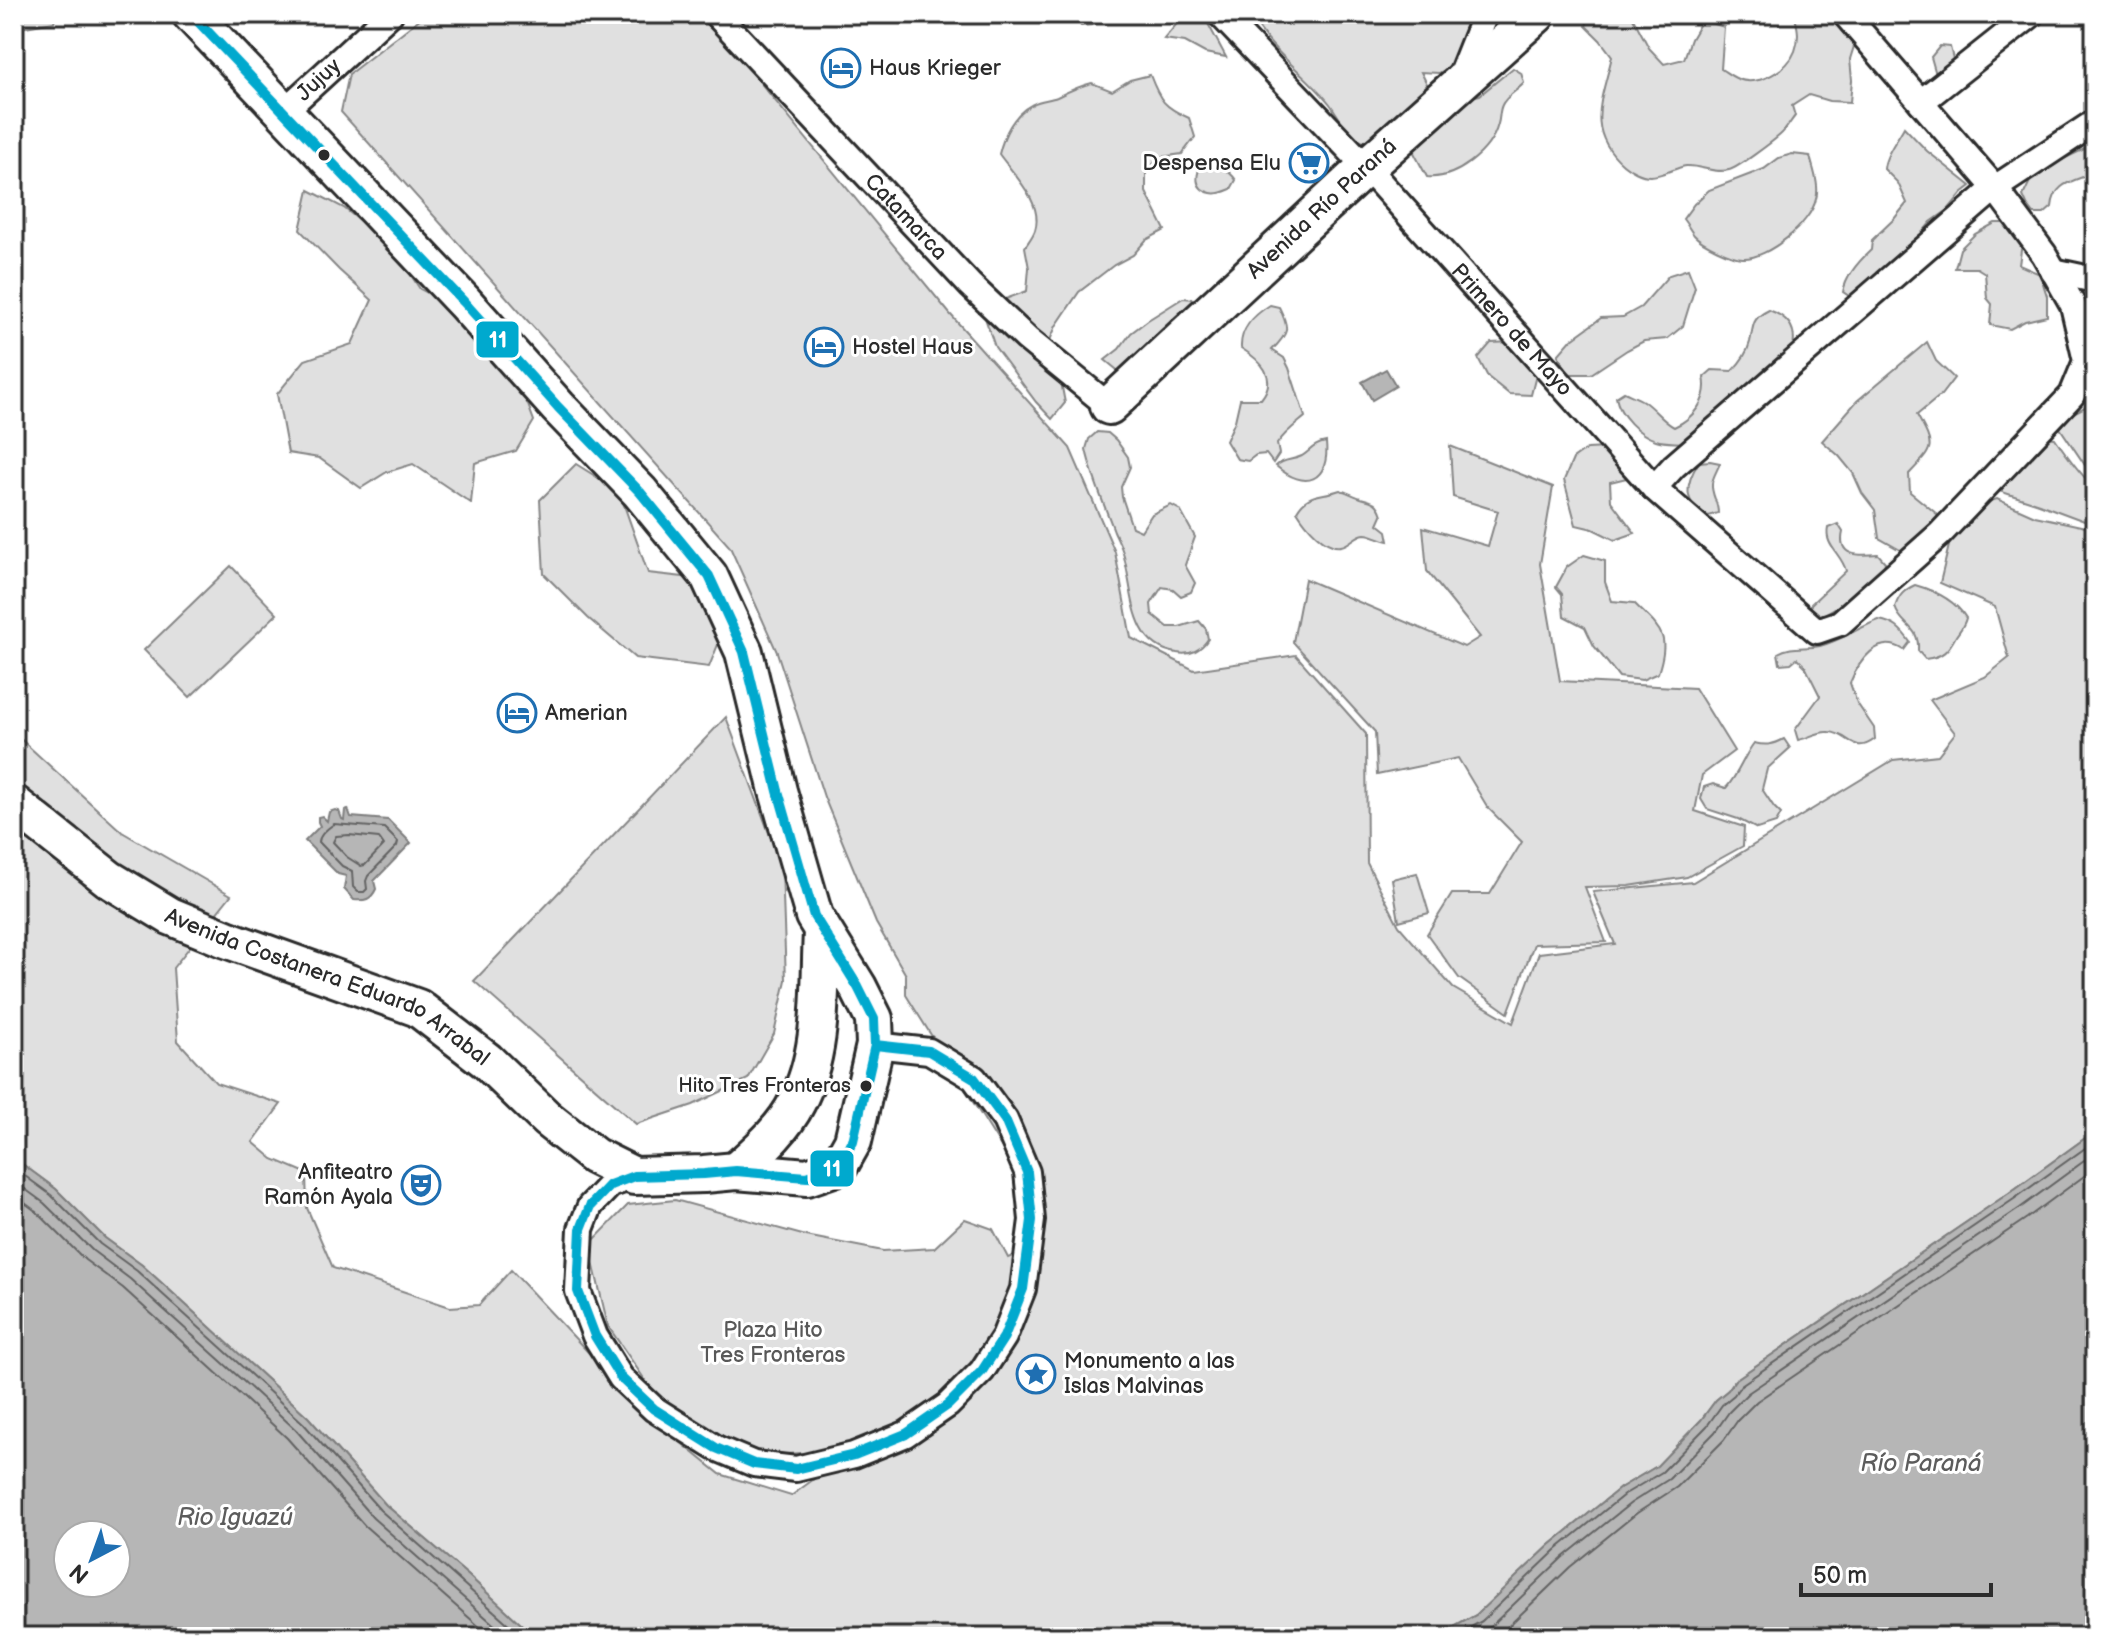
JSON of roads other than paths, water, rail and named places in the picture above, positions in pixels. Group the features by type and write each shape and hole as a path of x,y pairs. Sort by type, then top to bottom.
{"main road":[{"path":"191,14 640,492 709,576 744,652 778,791 814,916 822,932 817,1027 811,1069 797,1103 770,1140 736,1171"},
{"name":"Avenida Río Paraná","path":"1109,406 1366,167 1537,14"},
{"name":"Avenida Costanera Eduardo Arrabal","path":"14,804 109,879 170,916 418,1008 487,1061 547,1119 594,1156 634,1176 736,1171 807,1177 839,1166 853,1141 875,1045 874,1019 858,987 822,932"}],"street":[{"name":"Jujuy","path":"283,112 390,14"},
{"name":"Catamarca","path":"716,14 970,285 1027,339 1109,406"},
{"name":"Primero de Mayo","path":"1220,14 1366,167 1654,488 1817,631 1840,623 1940,534 2072,395 2086,361 2073,305 2053,271"},
{"path":"1456,86 1485,14"},
{"path":"1845,14 1995,188 2053,271 2095,280"},
{"path":"1921,102 2032,14"},
{"path":"1654,488 1674,466 1995,188 2095,122"},
{"name":"Avenida Costanera Eduardo Arrabal","path":"634,1176 610,1185 590,1206 581,1229 578,1291 595,1336 621,1378 654,1409 716,1448 754,1464 796,1469 854,1455 906,1434 948,1405 974,1380 1004,1337 1023,1289 1032,1220 1027,1172 1005,1120 974,1078 929,1051 875,1045"}],"water":[{"path":"1386,369 1396,386 1372,400 1362,382"},
{"path":"348,809 351,817 388,820 411,843 374,881 376,889 370,898 364,900 354,900 344,889 346,876 338,874 305,841 320,826 318,817 322,816 327,821 329,812 335,810 344,820 345,810"},
{"name":"Río Paraná","path":"2095,1131 2095,1637 1436,1637 1476,1615 1550,1545 1620,1488 1657,1466 1735,1380"},
{"name":"Rio Iguazú","path":"14,1158 56,1189 105,1238 142,1265 308,1417 386,1505 535,1637 14,1637"}],"place":[{"name":"Haus Krieger","path":"841,68"},
{"name":"Despensa Elu","path":"1309,163"},
{"name":"Hostel Haus","path":"824,347"},
{"name":"Amerian","path":"517,713"},
{"name":"Hito Tres Fronteras","path":"866,1086"},
{"name":"Anfiteatro Ramón Ayala","path":"421,1185"},
{"name":"Monumento a las Islas Malvinas","path":"1036,1374"}],"park label":[{"name":"Plaza Hito Tres Fronteras","path":"773,1342"}]}
